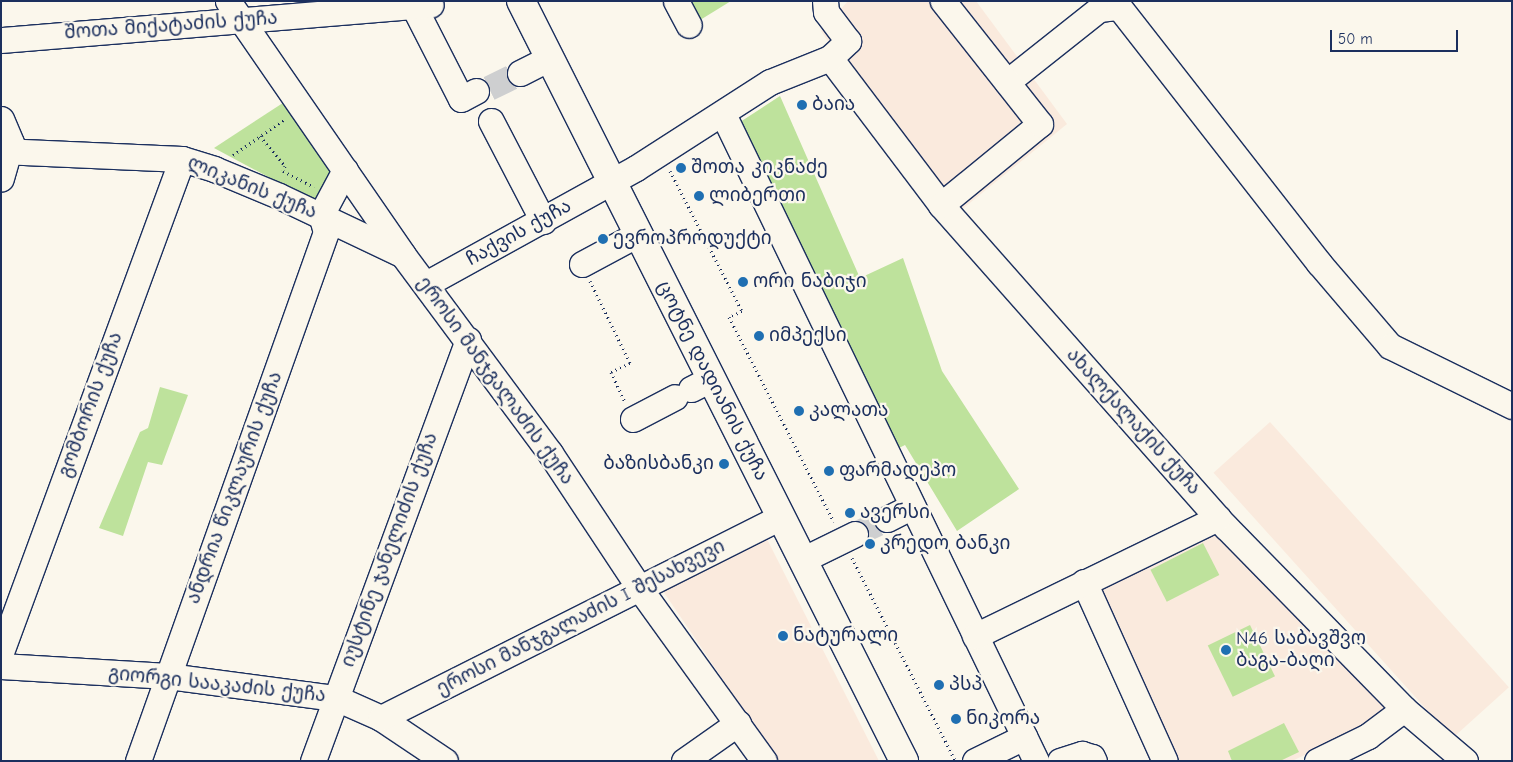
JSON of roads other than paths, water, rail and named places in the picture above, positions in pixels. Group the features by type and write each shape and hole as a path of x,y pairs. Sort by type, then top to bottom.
{"main road":[{"name":"ცოტნე დადიანის ქუჩა","path":"521,1 638,234 692,389 781,517 904,761"}],"street":[{"name":"ეროსი მანჯგალაძის ქუჩა","path":"228,1 403,255 468,340 550,453 640,588 764,761"},
{"path":"676,1 689,25"},
{"path":"826,1 826,12 848,41 830,58"},
{"path":"941,205 1040,124 943,1"},
{"name":"შოთა მიქატაძის ქუჩა","path":"1,40 243,21 424,4"},
{"path":"424,4 461,99 482,90"},
{"path":"1007,82 1099,9 1116,4 1319,263 1390,346 1512,406"},
{"path":"520,73 549,58"},
{"name":"ჩაქვის ქუჩა","path":"426,284 543,221 661,153 770,82 830,58"},
{"name":"ახალქალაქის ქუჩა","path":"830,58 941,205 1218,518 1404,709 1465,761"},
{"path":"723,114 1036,761"},
{"path":"1,119 10,134 1,179"},
{"path":"491,121 543,221"},
{"name":"ლიკანის ქუჩა","path":"6,151 182,159 214,168 321,215 403,255"},
{"name":"გომბორის ქუჩა","path":"1,652 182,159"},
{"path":"321,215 345,170"},
{"path":"321,215 372,210"},
{"path":"350,230 364,226 372,210"},
{"name":"ანდრია წიკლაურის ქუჩა","path":"138,761 326,232 321,215"},
{"path":"582,264 638,234"},
{"name":"იუსტინე ჯანელიძის ქუჩა","path":"313,761 468,340"},
{"path":"633,419 692,389"},
{"path":"887,519 912,506"},
{"name":"ეროსი მანჯგალაძის I შესახვევი","path":"381,718 781,517"},
{"path":"975,636 1218,518"},
{"path":"802,560 849,537"},
{"path":"1084,582 1165,761"},
{"name":"გიორგი სააკაძის ქუჩა","path":"1,666 168,676 336,698 381,718 445,761"},
{"path":"1317,761 1368,736 1404,709"},
{"path":"684,761 738,723"},
{"path":"975,761 1024,737"},
{"path":"1060,761 1082,754 1092,757 1094,761"}],"tunnel":[{"path":"489,88 520,73"},
{"path":"855,534 887,519"}],"place":[{"name":"ბაია","path":"802,105"},
{"name":"შოთა კიკნაძე","path":"681,168"},
{"name":"ლიბერთი","path":"699,196"},
{"name":"ევროპროდუქტი","path":"603,239"},
{"name":"ორი ნაბიჯი","path":"743,282"},
{"name":"იმპექსი","path":"759,336"},
{"name":"კალათა","path":"799,411"},
{"name":"ბაზისბანკი","path":"724,464"},
{"name":"ფარმადეპო","path":"829,471"},
{"name":"ავერსი","path":"850,513"},
{"name":"კრედო ბანკი","path":"870,544"},
{"name":"ნატურალი","path":"783,636"},
{"name":"N46 საბავშვო ბაგა-ბაღი","path":"1226,650"},
{"name":"პსპ","path":"939,685"},
{"name":"ნიკორა","path":"956,719"}]}
